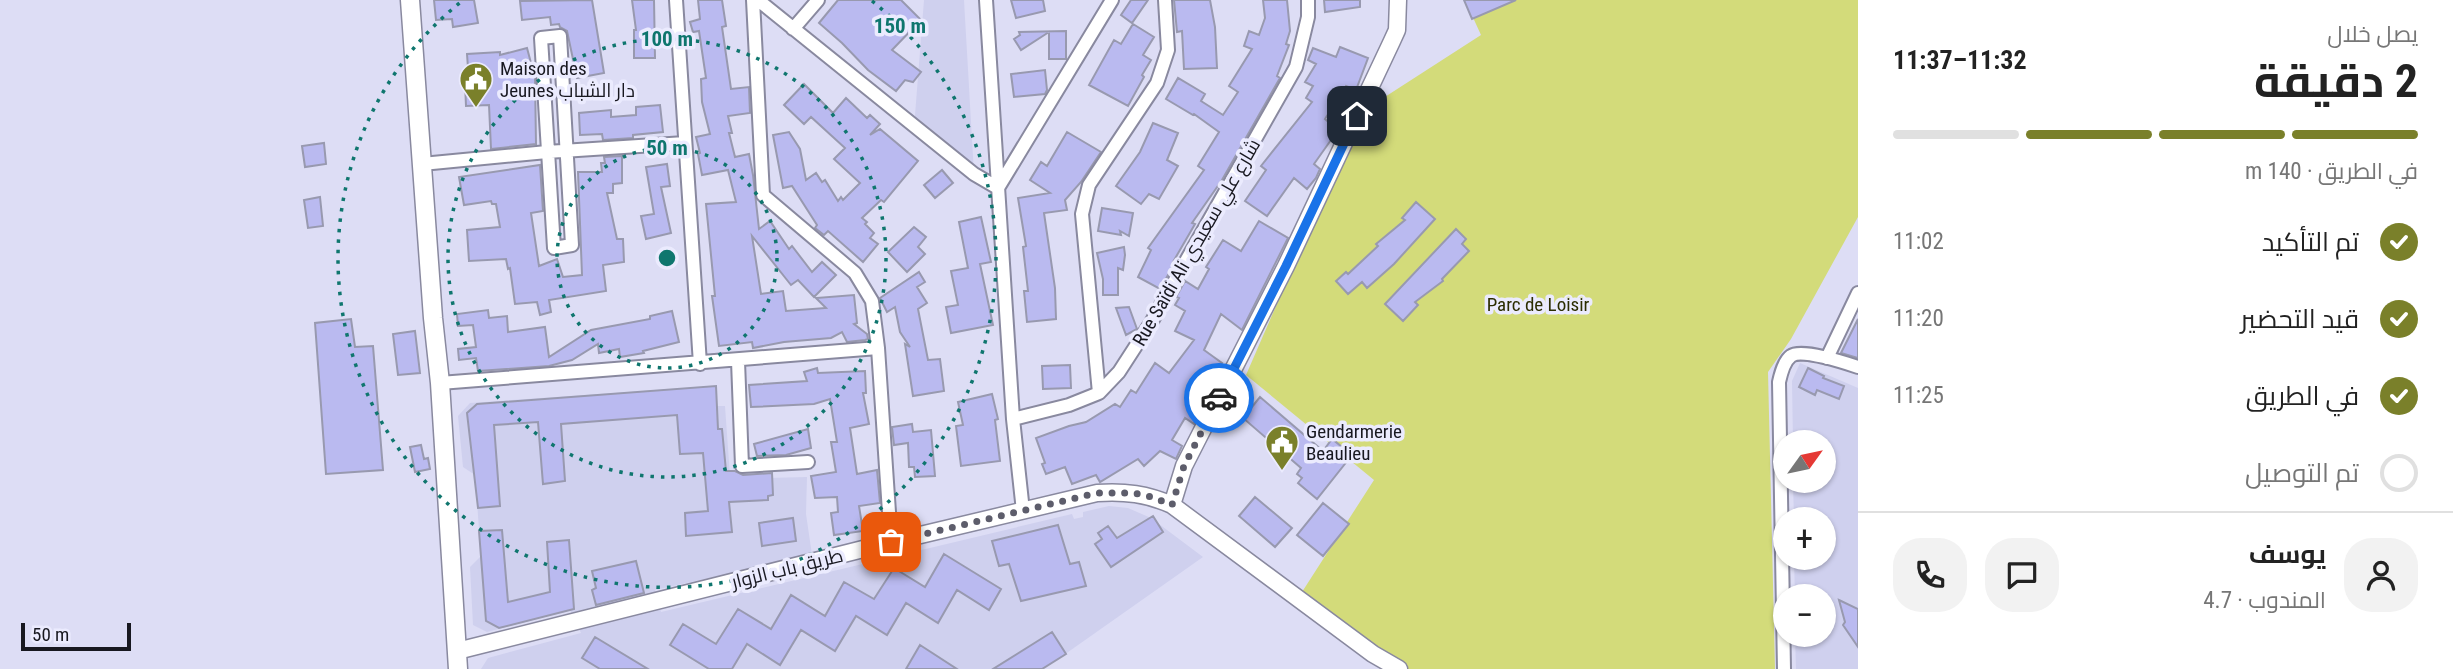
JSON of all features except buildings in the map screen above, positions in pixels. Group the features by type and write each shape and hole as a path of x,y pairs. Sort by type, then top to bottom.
{"main road":[{"path":"410,0 440,383 458,660"}],"street":[{"path":"676,0 700,364"},
{"path":"756,0 974,174 998,188"},
{"path":"756,0 763,195 855,273 872,301 878,348 891,542"},
{"path":"793,29 818,0"},
{"path":"986,0 1013,419 1023,511"},
{"path":"998,188 1112,0"},
{"path":"1099,393 1082,214 1089,185 1157,83 1168,50 1165,0"},
{"name":"Rue Saïdi Ali شارع علي سعيدي","path":"1013,419 1069,405 1099,393 1119,372 1152,321 1296,67 1308,17 1308,0"},
{"path":"1172,505 1184,466 1286,266 1397,30 1398,0"},
{"path":"559,36 572,245 554,248 547,152 541,38 559,36"},
{"path":"422,164 685,143"},
{"path":"1827,358 1858,293"},
{"path":"440,383 878,348"},
{"path":"1784,669 1779,382 1782,369 1791,356 1798,354 1827,358 1858,367"},
{"path":"738,361 742,466 808,462"},
{"name":"طريق باب الزوار","path":"458,660 891,542 1097,493 1116,492 1152,497 1172,505 1373,653 1399,669"}],"shaded area":[{"path":"924,0 964,0 974,174 914,128"},
{"path":"1800,363 1858,388 1858,669 1796,669 1795,647 1836,647 1836,584 1795,584 1794,570 1836,570 1836,507 1794,507 1793,494 1836,494 1836,430 1793,430 1792,381"},
{"path":"716,386 717,406 725,406 730,476 807,477 806,514 812,555 655,590 661,612 1072,514 1074,519 1083,517 1083,512 1109,506 1128,508 1151,518 1203,557 1044,669 481,669 488,658 581,633 570,610 487,632 473,625 470,567 481,556 475,475 463,467 458,416 470,403"}],"green space":[{"name":"Parc de Loisir","path":"1465,0 1858,0 1858,217 1791,339 1768,372 1775,669 1405,669 1302,592 1374,480 1246,375 1360,113 1481,35"}],"way so far":[{"path":"891,542 1097,493 1134,493 1172,505 1184,466 1219,398"}],"place":[{"name":"Maison des Jeunes دار الشباب","path":"476,109"},
{"name":"Gendarmerie Beaulieu","path":"1282,472"}],"route":[{"path":"1219,398 1286,266 1357,116"}]}
